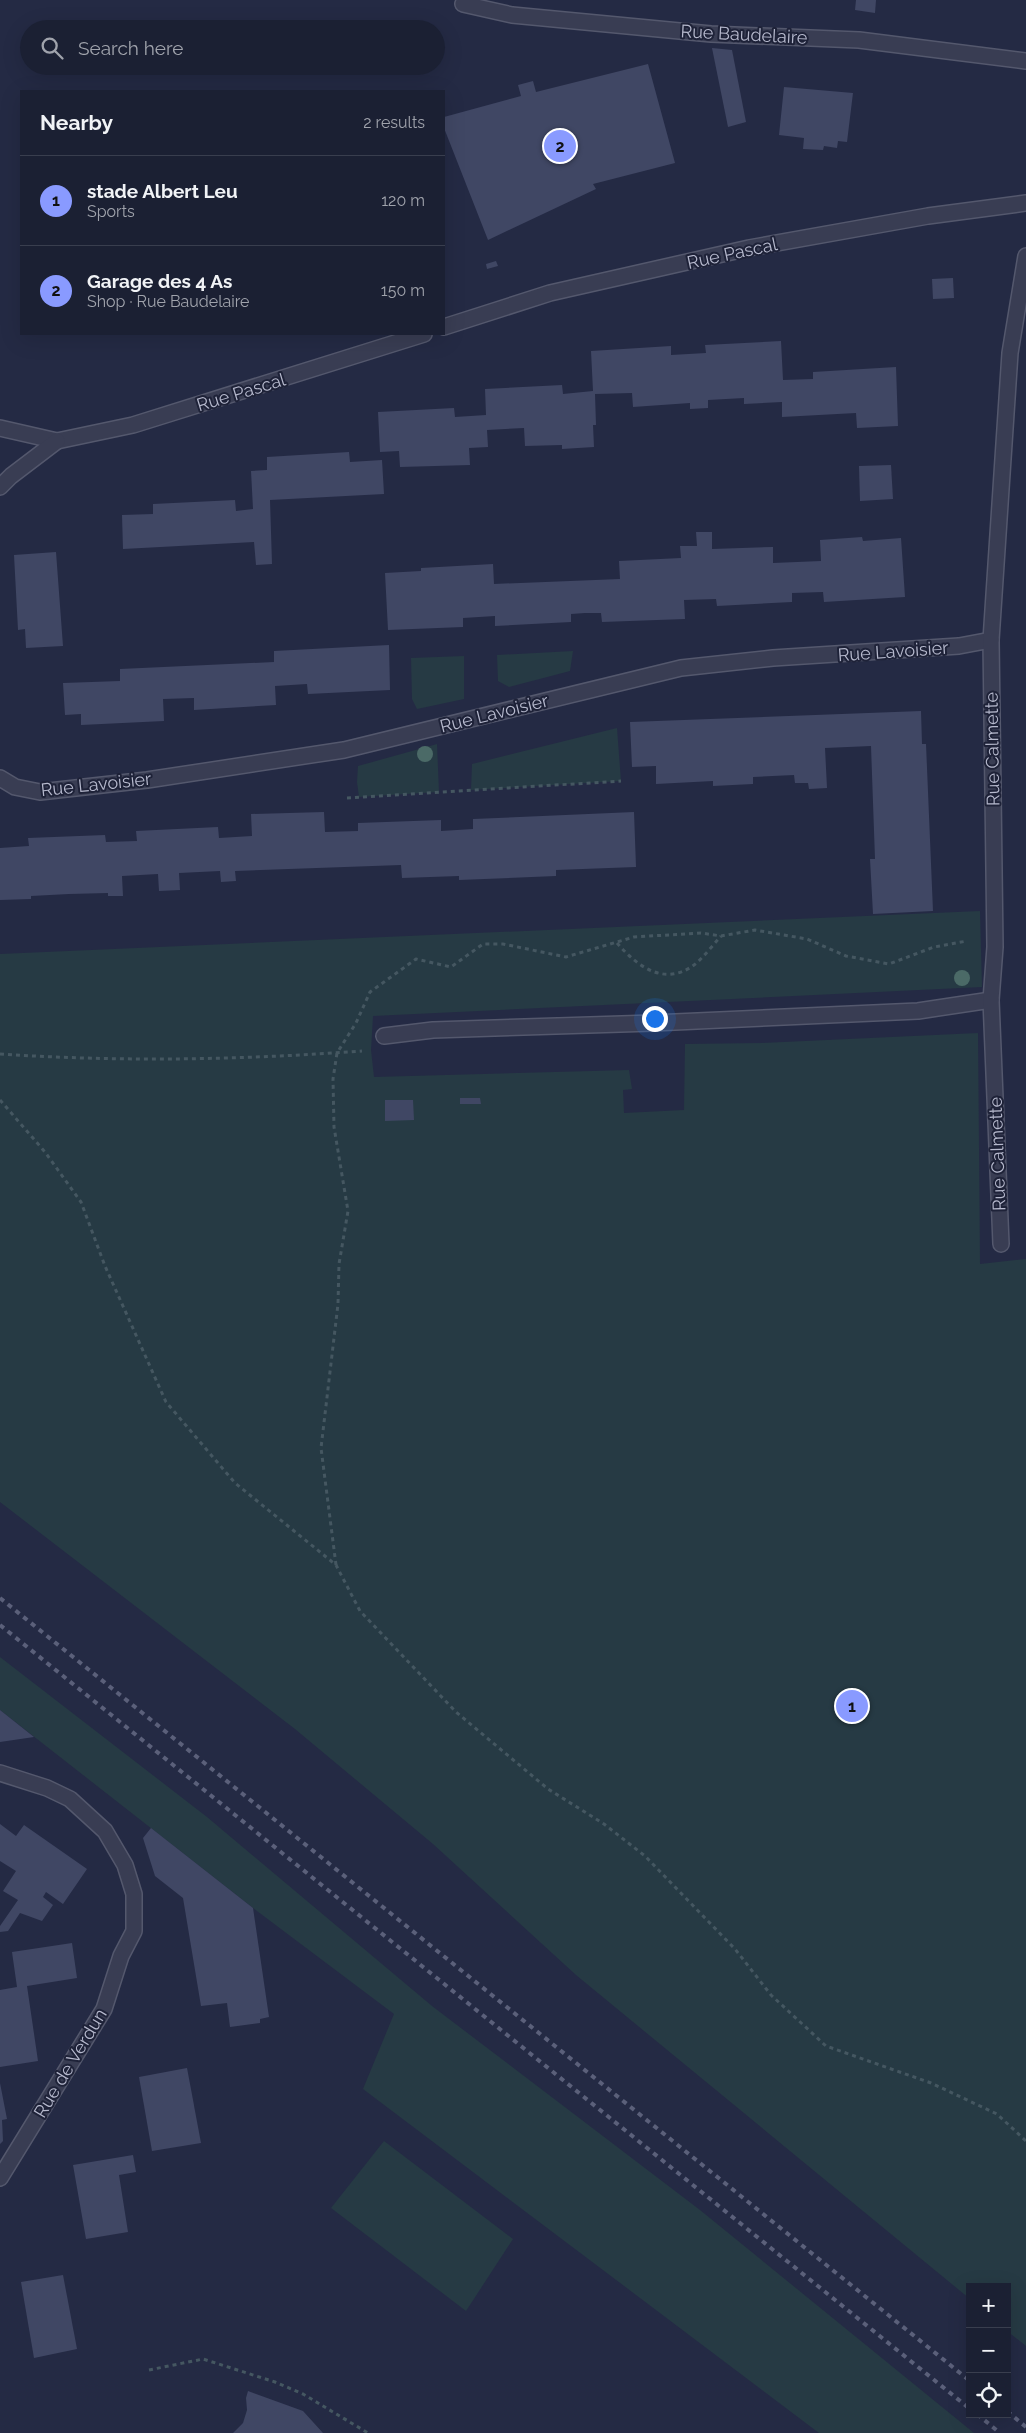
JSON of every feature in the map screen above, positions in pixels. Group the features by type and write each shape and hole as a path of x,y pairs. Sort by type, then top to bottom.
{"street":[{"name":"Rue Baudelaire","path":"463,4 512,15 711,34 859,40 1026,61"},
{"name":"Rue Pascal","path":"445,327 550,293 749,248 928,216 1026,203"},
{"name":"Rue Calmette","path":"1001,1244 991,1000 994,947 991,640 1010,353 1026,256"},
{"name":"Rue Pascal","path":"0,428 57,441 133,425 421,335"},
{"name":"Rue Pascal","path":"0,487 57,441"},
{"name":"Rue Lavoisier","path":"0,778 15,786 40,792 147,780 344,750 681,668 773,658 959,646 991,640"},
{"path":"384,1036 433,1030 653,1024 918,1011 991,1000"},
{"name":"Rue de Verdun","path":"0,1773 47,1788 70,1799 105,1831 125,1865 134,1894 134,1931 121,1956 104,2009 0,2178"}],"path":[{"path":"347,798 621,781"},
{"path":"994,947 970,941 934,947 889,964 846,956 807,938 755,930 722,936 701,933 634,937 566,957 503,944 482,944 451,967 416,959 370,992 356,1023 337,1053 333,1079 334,1128 348,1211 338,1264 338,1304 321,1448 336,1566 360,1611 456,1712 548,1789 604,1824 645,1856 734,1949 771,1994 826,2046 931,2083 997,2114 1026,2141"},
{"path":"616,943 633,962 653,971 674,975 694,965 722,936"},
{"path":"0,1054 86,1059 228,1058 337,1053"},
{"path":"0,1100 45,1152 81,1202 105,1266 166,1402 235,1483 336,1566"},
{"path":"149,2370 203,2359 275,2382 303,2394 368,2433"}],"shaded area":[{"path":"573,651 570,671 509,687 498,681 497,655"},
{"path":"464,656 464,699 417,709 412,699 411,658"},
{"path":"617,728 621,781 471,790 472,764"},
{"path":"437,744 439,792 359,797 357,782 358,766"},
{"path":"980,911 982,987 373,1016 371,1050 374,1077 629,1070 632,1089 623,1090 624,1113 684,1110 685,1044 761,1043 978,1033 980,1264 1026,1259 1026,2346 1011,2334 1011,2283 966,2283 966,2296 576,1975 433,1844 295,1729 0,1502 0,954"},
{"path":"0,1657 207,1817 432,2006 700,2210 974,2433 819,2433 363,2089 394,2014 253,1908 0,1710"},
{"path":"384,2141 513,2239 466,2311 331,2208"}],"building":[{"path":"856,0 876,0 875,13 855,10"},
{"path":"712,48 732,50 746,122 728,127"},
{"path":"648,64 675,163 593,184 596,189 488,240 445,131 445,117 521,96 518,85 533,81 536,92"},
{"path":"784,87 853,93 847,142 838,141 837,148 824,146 823,150 803,149 804,138 779,135"},
{"path":"496,261 498,266 487,269 486,264"},
{"path":"953,278 954,298 933,299 932,279"},
{"path":"781,341 783,380 813,379 813,372 896,367 898,426 857,428 856,413 782,417 782,402 744,404 744,398 708,400 708,408 690,409 690,403 633,407 632,393 595,394 596,425 593,425 594,447 562,449 562,445 525,446 524,428 487,430 488,447 469,448 470,465 400,467 399,451 380,452 378,412 454,408 455,417 486,415 485,389 562,385 563,394 593,391 591,351 671,346 671,355 706,353 705,345"},
{"path":"349,452 350,462 382,460 384,494 270,500 272,564 256,565 254,542 123,549 122,515 153,514 153,504 235,500 236,511 253,509 251,471 267,470 267,457"},
{"path":"891,465 893,499 860,501 859,466"},
{"path":"696,532 712,532 712,549 773,547 773,563 821,561 820,540 862,537 863,541 901,538 905,597 824,602 823,592 792,593 792,602 717,606 716,599 684,600 685,619 602,622 601,613 585,613 571,614 571,622 495,626 495,616 463,618 463,627 388,630 385,573 421,571 421,568 493,564 494,584 620,579 619,561 681,558 680,546 697,546"},
{"path":"56,552 63,646 26,648 25,629 18,630 14,555"},
{"path":"389,645 390,690 308,694 307,684 275,686 276,705 194,710 194,698 163,699 164,721 81,725 81,714 65,715 63,683 120,681 120,669 274,662 274,651"},
{"path":"921,711 922,744 926,744 933,911 873,914 870,859 875,859 871,746 825,748 827,788 809,789 808,783 795,783 794,775 753,777 753,784 713,786 713,781 656,784 656,766 632,767 630,722"},
{"path":"324,812 325,832 358,831 358,823 441,820 441,831 473,829 473,819 634,812 636,867 556,870 556,876 459,880 459,876 402,878 401,865 235,871 236,881 221,882 220,871 179,873 180,890 159,891 158,874 122,876 123,896 108,896 108,893 69,894 31,896 31,899 0,900 0,848 29,846 28,838 105,835 106,842 137,841 136,831 218,827 219,838 252,836 251,814"},
{"path":"460,1098 480,1098 481,1104 460,1104"},
{"path":"385,1100 413,1100 414,1120 385,1121"},
{"path":"0,1710 34,1737 0,1742"},
{"path":"0,1824 16,1836 24,1825 87,1869 63,1904 46,1892 43,1897 53,1905 42,1921 20,1913 8,1931 0,1932 0,1926 18,1900 3,1891 16,1871 0,1861"},
{"path":"151,1828 253,1908 269,2017 260,2019 260,2023 230,2027 227,2003 201,2006 183,1898 155,1876 143,1838"},
{"path":"72,1943 77,1978 27,1986 38,2061 0,2067 0,1990 17,1987 12,1952"},
{"path":"187,2068 201,2143 152,2151 139,2077"},
{"path":"0,2083 7,2119 2,2120 3,2141 0,2144"},
{"path":"133,2155 136,2172 119,2175 128,2232 86,2239 73,2165"},
{"path":"63,2275 77,2349 34,2358 21,2282"},
{"path":"248,2391 303,2411 323,2433 233,2433 243,2423 247,2410 246,2398"}],"railway":[{"path":"0,1598 966,2378"},
{"path":"0,1625 966,2406"},
{"path":"1011,2414 1026,2427"},
{"path":"982,2418 1000,2433"}],"place":[{"name":"Garage des 4 As","path":"560,146"},
{"name":"stade Albert Leu","path":"852,1706"}]}
